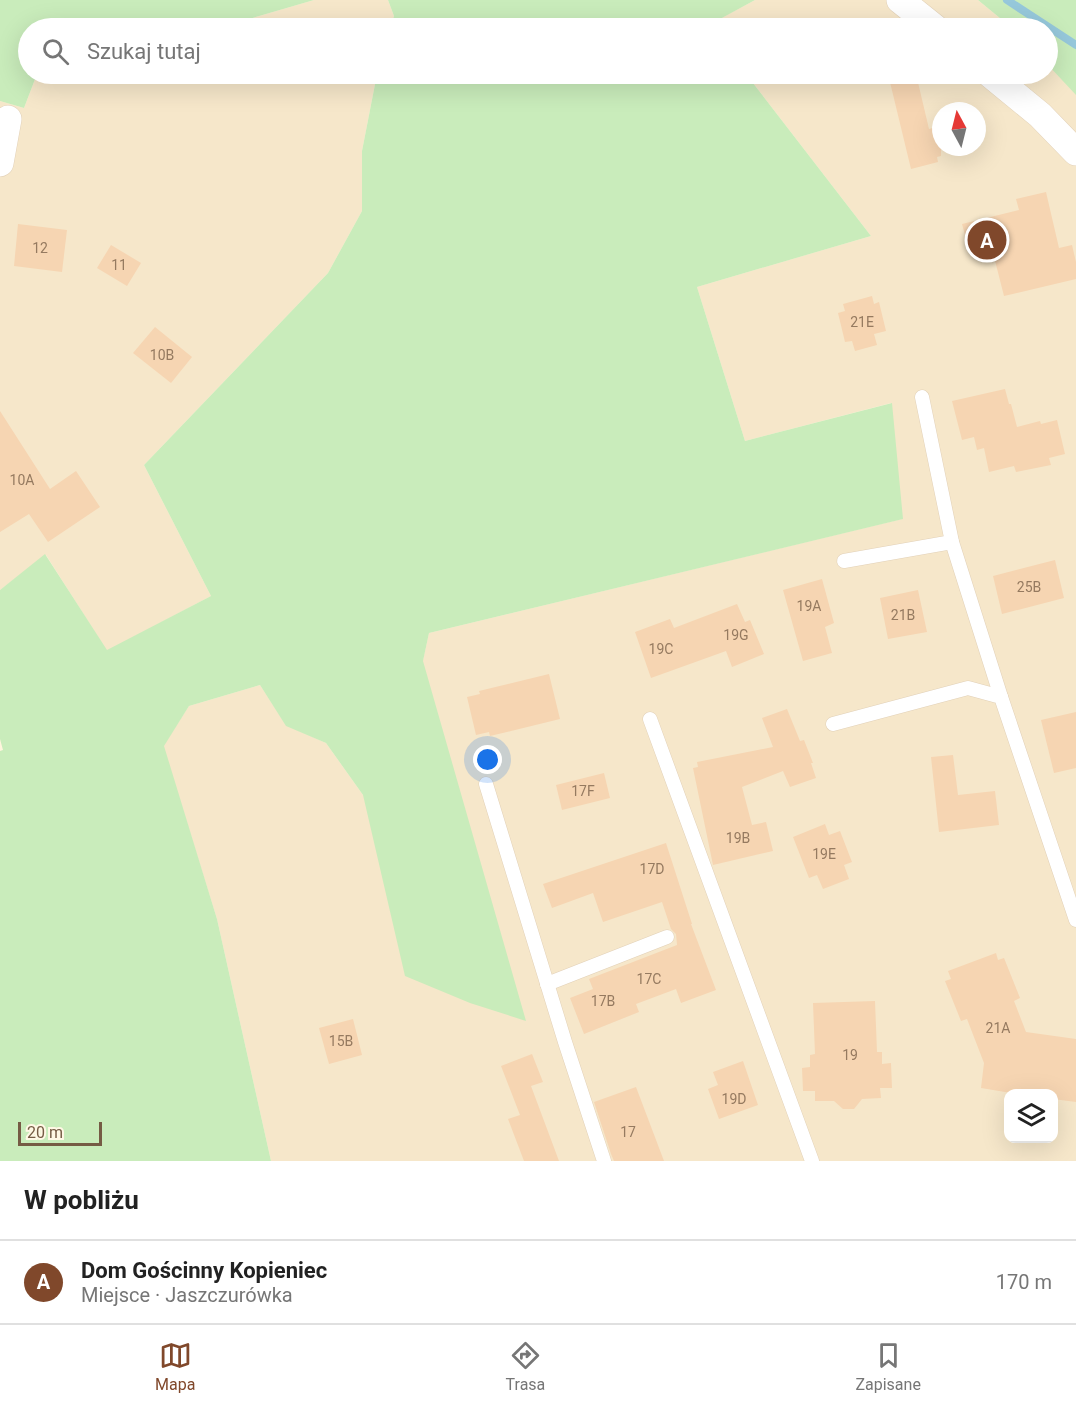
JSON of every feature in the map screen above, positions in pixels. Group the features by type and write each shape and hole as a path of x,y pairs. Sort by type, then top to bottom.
{"street":[{"path":"900,0 922,18"},
{"path":"1002,84 1040,115 1076,152"},
{"path":"0,163 8,119"}],"lane":[{"path":"922,397 952,542 1076,920"},
{"path":"844,561 952,542"},
{"path":"833,724 968,688 1001,697"},
{"path":"651,719 812,1161"},
{"path":"486,784 604,1161"},
{"path":"547,984 667,937"}],"shaded area":[{"path":"314,0 388,0 394,16 393,18 252,18"},
{"path":"755,0 978,0 1000,18 721,18"},
{"path":"1058,75 1076,94 1076,1161 271,1161 217,919 163,746 189,706 260,685 286,725 326,743 363,795 423,660 429,633 902,519 891,403 745,441 697,287 871,236 754,84 1058,84"},
{"path":"33,84 375,84 362,151 362,211 328,273 144,465 211,596 107,651 46,555 0,590 0,101 24,108"}],"green space":[{"path":"0,0 314,0 252,18 18,18 18,84 33,84 24,108 0,101"},
{"path":"388,0 755,0 722,18 393,18"},
{"path":"978,0 1076,0 1076,95 1058,76 1058,18 1000,18"},
{"path":"375,84 754,84 871,236 697,287 745,441 892,403 903,519 429,633 423,661 526,1021 470,1003 405,976 363,795 326,743 286,726 260,685 189,706 164,746 217,919 271,1161 0,1161 0,751 3,750 0,739 0,590 45,554 107,650 211,596 144,465 328,273 362,211 362,151"}],"building":[{"path":"890,84 918,84 929,129 932,128 932,156 941,156 937,157 938,162 911,169"},
{"path":"1046,192 1059,248 1072,245 1076,262 1076,279 1004,296 991,245 969,250 962,224 1019,210 1016,199"},
{"path":"18,224 67,230 62,272 14,266"},
{"path":"111,245 141,263 127,286 97,268"},
{"path":"872,296 874,304 879,302 886,331 874,334 877,345 855,351 852,341 845,342 838,313 845,311 843,304"},
{"path":"155,327 192,357 171,383 133,353"},
{"path":"1005,389 1017,427 1040,421 1041,424 1057,420 1065,454 1049,458 1051,465 1016,472 1014,466 989,472 984,448 977,450 974,437 962,440 952,401"},
{"path":"0,411 50,489 76,471 100,507 48,542 29,514 0,532"},
{"path":"1055,560 1064,598 1002,614 993,576"},
{"path":"822,579 834,623 825,627 832,653 803,661 783,590"},
{"path":"918,590 927,632 888,639 880,598"},
{"path":"737,604 745,622 750,620 764,654 732,667 726,651 651,678 635,632 670,619 674,628"},
{"path":"549,674 560,719 490,736 489,732 476,735 467,697 480,694 479,691"},
{"path":"787,709 800,741 804,740 816,778 790,787 783,771 742,787 752,825 766,822 773,851 713,865 693,768 698,767 697,762 773,747 762,718"},
{"path":"1076,712 1076,768 1054,773 1041,720"},
{"path":"953,755 958,795 995,791 999,825 939,832 931,757"},
{"path":"604,773 610,798 562,810 556,785"},
{"path":"825,824 829,835 840,831 852,862 844,865 849,879 823,889 817,875 809,878 793,837"},
{"path":"666,843 691,924 716,990 681,1003 676,989 636,1004 639,1012 584,1034 570,998 593,989 589,979 677,945 676,934 671,929 662,902 603,922 593,893 552,908 543,884"},
{"path":"996,953 998,960 1004,958 1020,998 1014,1001 1026,1032 1076,1039 1076,1102 1058,1100 1058,1089 1004,1089 1004,1092 981,1088 984,1063 967,1019 961,1021 945,981 951,979 948,971"},
{"path":"875,1001 877,1052 882,1052 882,1064 891,1063 892,1088 880,1088 881,1098 862,1099 854,1109 843,1109 834,1101 815,1101 815,1091 803,1091 802,1068 810,1067 810,1055 815,1054 813,1003"},
{"path":"353,1019 362,1055 329,1064 319,1028"},
{"path":"532,1054 543,1082 531,1086 559,1161 524,1161 508,1119 520,1115 501,1066"},
{"path":"743,1061 758,1105 719,1119 708,1089 718,1085 713,1072"},
{"path":"636,1087 664,1161 614,1161 611,1154 594,1102"}],"waterway":[{"path":"1007,0 1035,18"},
{"path":"1058,33 1076,45"}],"place":[{"name":"Dom Gościnny Kopieniec","path":"987,240"}]}
